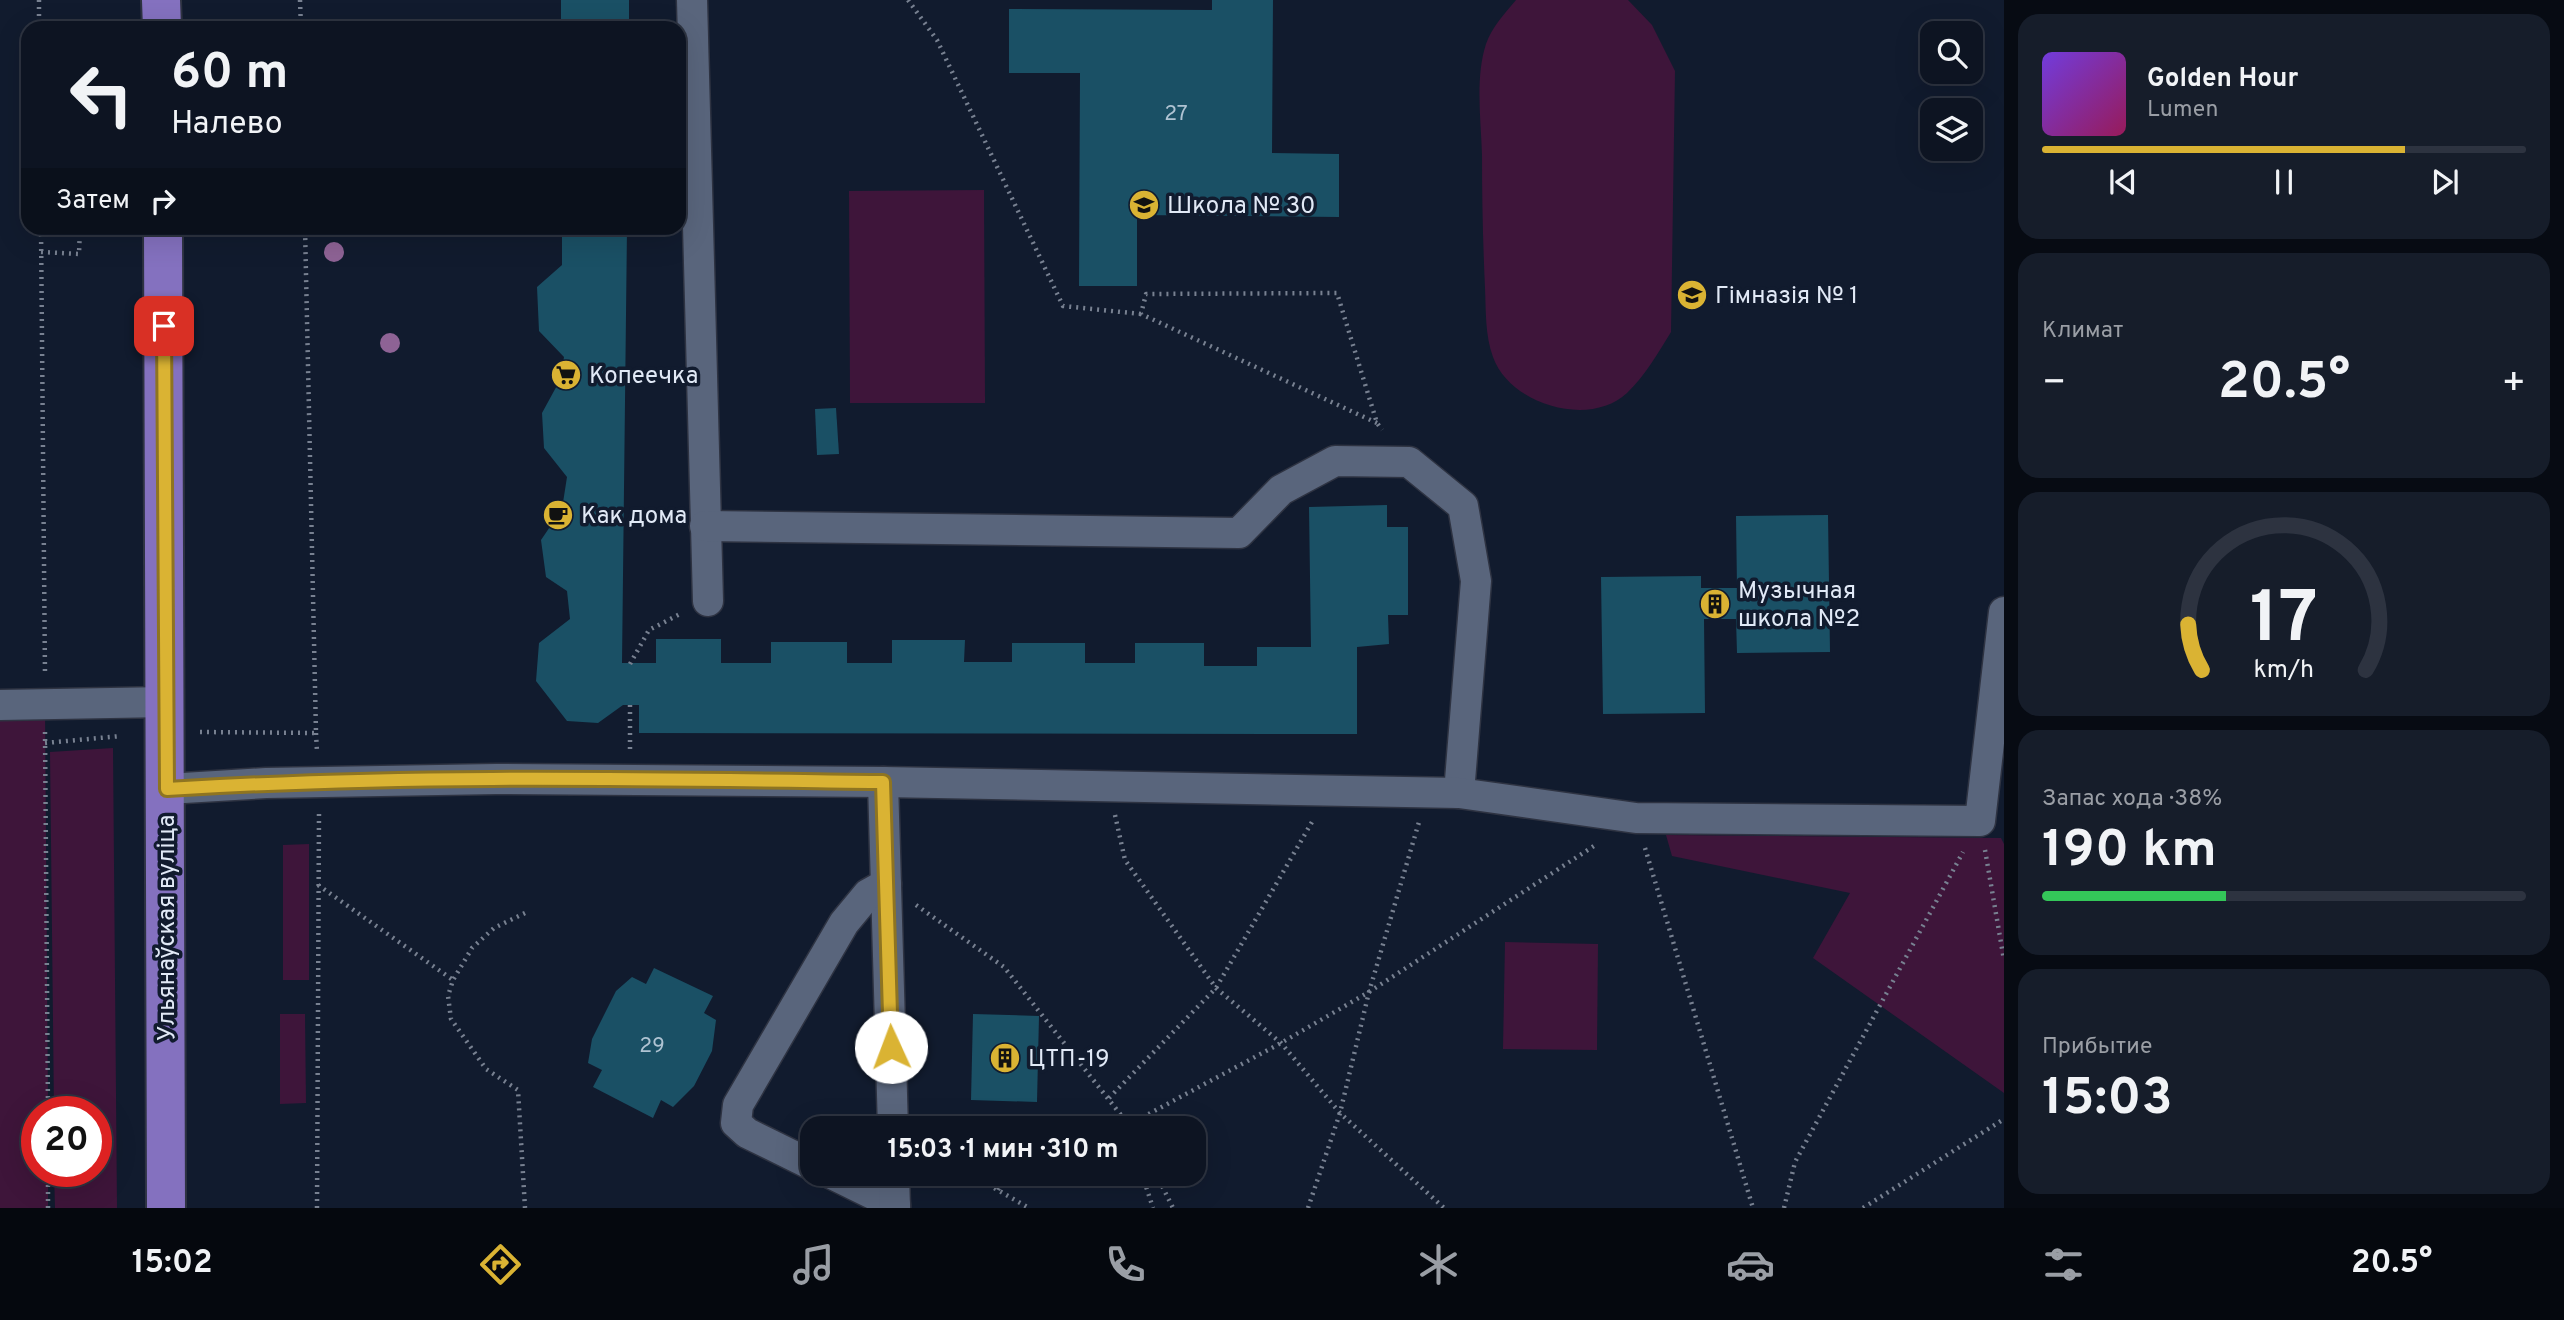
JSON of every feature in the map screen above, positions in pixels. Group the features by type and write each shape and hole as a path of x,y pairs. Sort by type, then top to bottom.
{"main road":[{"path":"162,0 162,21"},
{"name":"Ульянаўская вуліца","path":"163,235 167,789 166,1208"}],"lane":[{"path":"692,0 708,601"},
{"path":"705,526 1239,533 1281,490 1335,461 1409,462 1463,506 1476,581 1459,793"},
{"path":"167,789 319,782 630,779 883,782 1459,793 1636,818 1980,821 2004,612"},
{"path":"0,705 45,705 166,717"},
{"path":"883,782 893,1116"},
{"path":"800,1159 747,1133 736,1124 738,1105 844,923 868,894 886,884"},
{"path":"855,1186 894,1207 894,1186"}],"path":[{"path":"39,0 39,21"},
{"path":"300,0 301,21"},
{"path":"908,0 937,40 1063,306 1142,314 1377,423"},
{"path":"41,235 48,1096"},
{"path":"41,252 79,254 80,235"},
{"path":"305,235 319,782 317,1208"},
{"path":"1142,314 1146,294 1336,293 1377,423 1383,432"},
{"path":"630,664 649,630 708,601"},
{"path":"630,705 630,779"},
{"path":"45,743 166,717 316,733"},
{"path":"1109,787 1125,860 1216,988 1282,1043 1340,1113 1444,1208"},
{"path":"1109,1098 1216,988 1329,790"},
{"path":"1308,1208 1340,1113 1369,992 1427,792"},
{"path":"1149,1116 1369,992 1636,818 1753,1208"},
{"path":"1980,821 2004,960"},
{"path":"1784,1208 1795,1162 1980,821"},
{"path":"886,884 1004,967 1123,1116"},
{"path":"318,885 453,980"},
{"path":"525,912 494,928 472,948 453,980 448,996 451,1019 486,1069 518,1090 526,1208"},
{"path":"1863,1208 2004,1119"},
{"path":"991,1186 1029,1208"},
{"path":"998,1190 1000,1186"},
{"path":"1146,1186 1153,1208"},
{"path":"1162,1186 1173,1208"},
{"path":"48,1187 48,1208"}],"shaded area":[{"path":"1516,0 1628,0 1652,25 1675,71 1671,332 1645,372 1627,393 1611,403 1593,409 1573,410 1552,406 1533,399 1516,388 1502,374 1493,357 1489,340 1483,238 1481,71 1486,44 1499,20"},
{"path":"984,190 985,403 850,403 849,191"},
{"path":"0,705 45,705 48,1096 21,1096 21,1187 48,1187 48,1208 0,1208"},
{"path":"113,748 117,1208 55,1208 54,1187 112,1187 112,1096 54,1096 50,752"},
{"path":"1666,835 2001,838 2004,844 2004,1093 1813,958 1850,893 1672,856"},
{"path":"309,844 309,980 283,980 283,845"},
{"path":"1505,942 1598,944 1597,1050 1503,1049"},
{"path":"280,1014 305,1014 306,1103 280,1104"}],"building":[{"path":"561,0 629,0 629,21 561,21"},
{"path":"1212,0 1273,0 1272,153 1339,154 1339,217 1137,215 1137,286 1079,286 1080,73 1009,73 1009,9 1212,10"},
{"path":"562,235 627,235 622,663 656,663 656,639 721,639 721,663 771,663 771,642 847,642 847,663 892,663 892,640 965,640 964,662 1012,662 1012,643 1085,643 1085,663 1135,663 1135,643 1204,643 1204,666 1257,666 1257,647 1311,647 1309,507 1387,505 1387,527 1408,527 1408,615 1388,615 1389,644 1357,647 1357,734 639,733 639,705 623,705 598,723 567,721 536,681 539,643 570,619 567,591 546,577 541,540 562,509 567,477 544,448 542,413 560,380 564,357 539,331 537,287 562,265"},
{"path":"836,408 839,454 817,455 815,409"},
{"name":"Музычная школа №2","path":"1828,515 1830,652 1737,653 1736,619 1704,619 1705,713 1603,714 1601,577 1701,576 1701,588 1737,588 1736,516"},
{"path":"654,968 713,996 704,1013 716,1020 712,1051 694,1086 673,1107 661,1100 653,1118 593,1087 602,1070 588,1063 592,1039 616,991 632,977 646,984"},
{"name":"ЦТП-19","path":"973,1014 1039,1016 1037,1102 971,1100"}],"place":[{"name":"Школа № 30","path":"1144,205"},
{"name":"Гімназія № 1","path":"1692,295"},
{"name":"Копеечка","path":"566,375"},
{"name":"Как дома","path":"558,515"},
{"name":"Музычная школа №2","path":"1715,604"},
{"name":"ЦТП-19","path":"1005,1058"}],"route":[{"path":"164,326 167,789 266,783 496,779 883,782 891,1047"}]}
